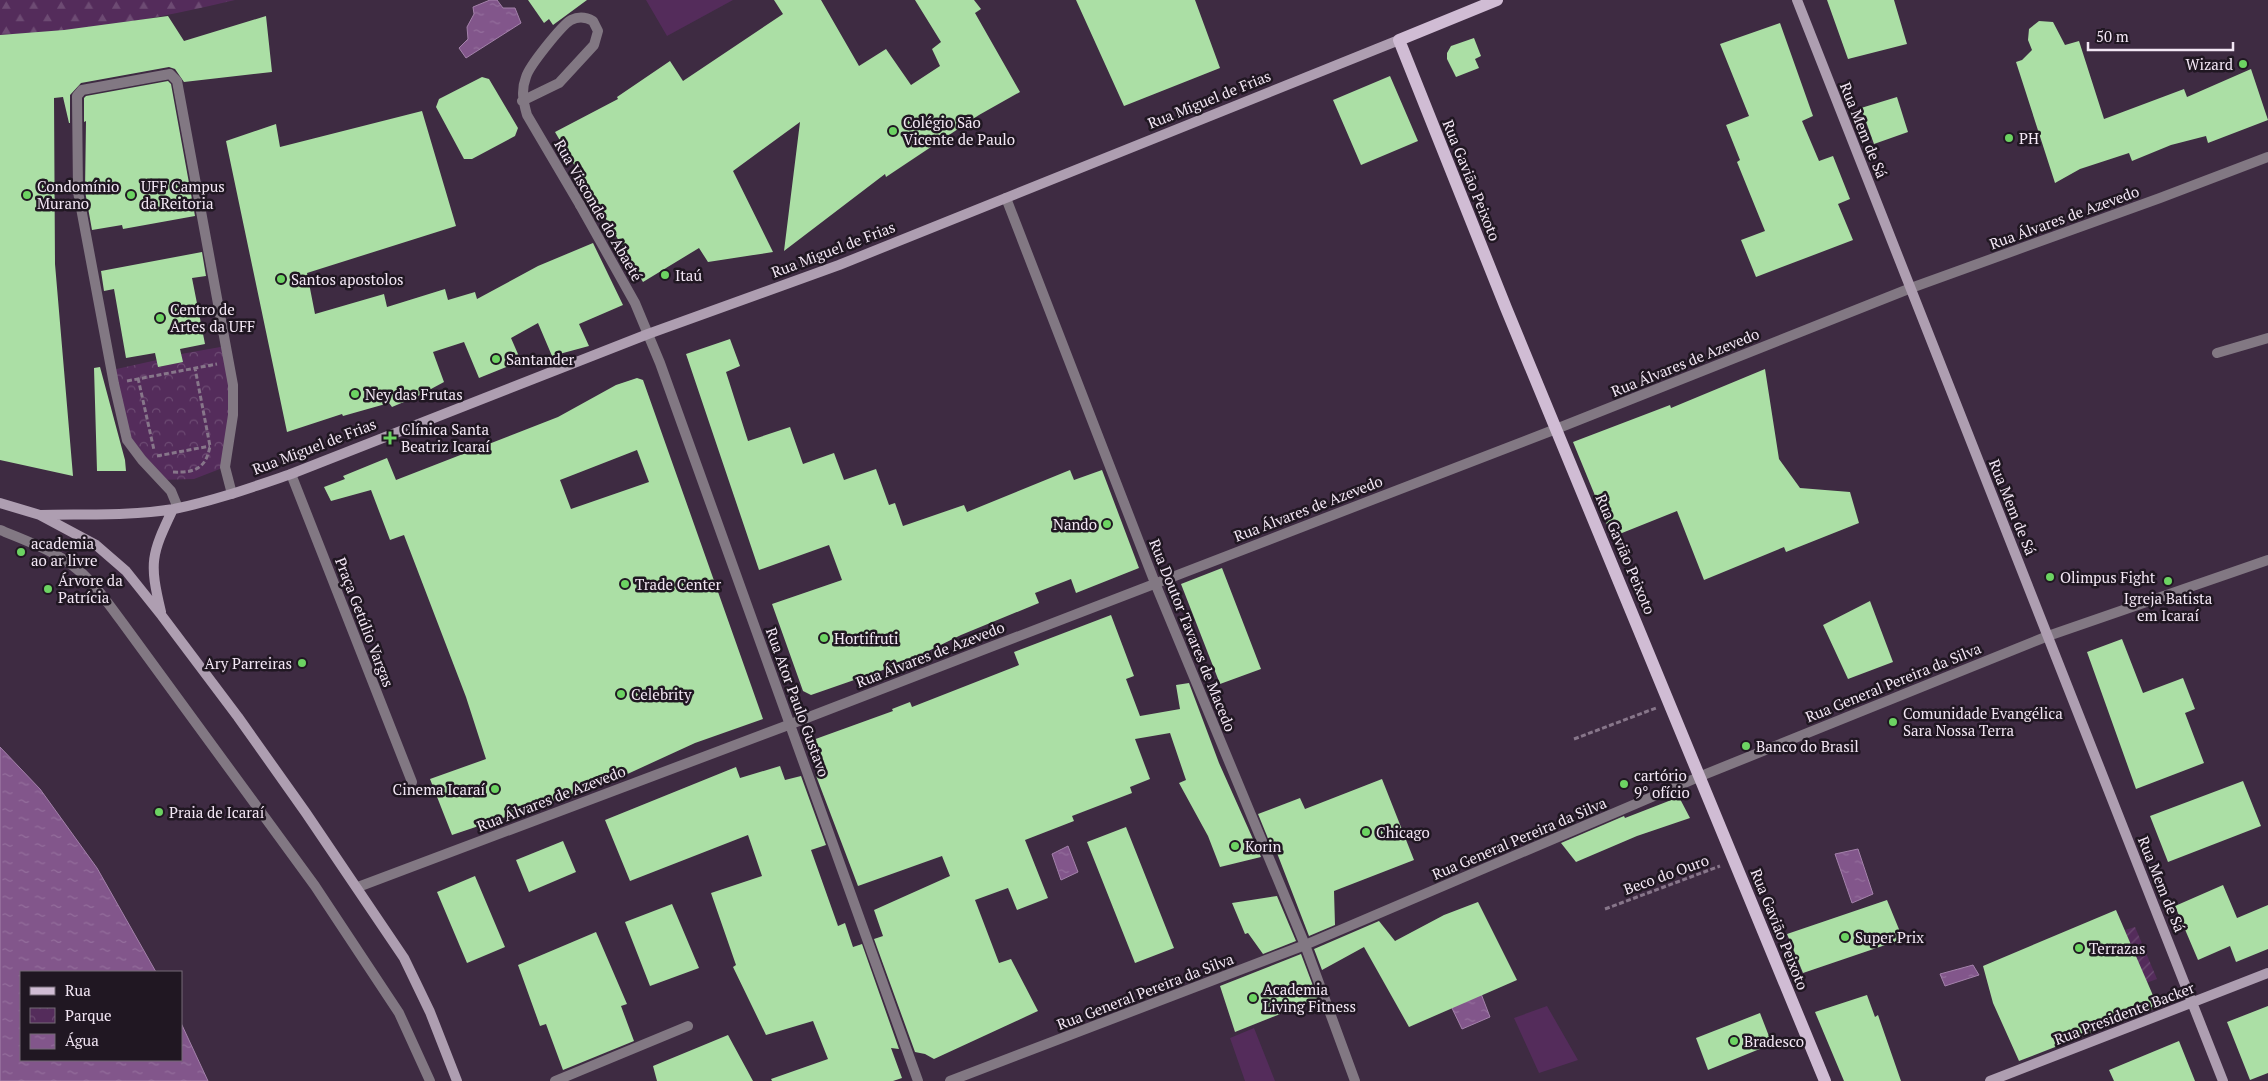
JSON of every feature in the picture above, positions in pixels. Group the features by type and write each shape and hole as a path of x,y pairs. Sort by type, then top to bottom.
{"main road":[{"name":"Rua Miguel de Frias","path":"40,514 142,513 176,508 232,494 291,474 648,334 839,265 1497,0"},
{"name":"Rua Mem de Sá","path":"1796,0 2224,1081"},
{"name":"Rua Gavião Peixoto","path":"1398,40 1825,1081"},
{"path":"0,502 40,514 90,541 126,571 162,616 238,718 358,888 404,958 430,1012 457,1081"},
{"path":"162,616 154,582 152,563 156,544 176,508"},
{"name":"Rua Presidente Backer","path":"1990,1081 2268,973"}],"street":[{"path":"580,18 593,21 598,32 594,45 559,83 522,101 526,75 533,63 566,24 580,18"},
{"path":"176,508 171,491 142,460 127,440 114,384 78,192 77,96 82,90 170,74 177,81 233,385 230,443 225,468 232,494"},
{"name":"Rua Visconde do Abaeté","path":"522,101 527,115 635,303 648,334"},
{"name":"Rua Álvares de Azevedo","path":"358,888 1556,429 1911,288 2160,198 2268,156"},
{"name":"Rua Doutor Tavares de Macedo","path":"1006,198 1155,583 1305,945 1355,1081"},
{"name":"Rua Ator Paulo Gustavo","path":"648,334 918,1081"},
{"path":"2217,354 2268,338"},
{"name":"Praça Getúlio Vargas","path":"291,474 412,782"},
{"path":"0,530 41,546 68,562 90,582 122,622 315,886 399,1013 430,1081"},
{"name":"Rua General Pereira da Silva","path":"950,1081 1305,945 1701,776 2048,636 2268,560"},
{"path":"554,1081 688,1026"}],"path":[{"path":"114,384 229,362"},
{"path":"170,472 185,473 199,468 208,458 210,446 195,368"},
{"path":"138,378 158,461"},
{"path":"142,460 230,443"},
{"path":"1574,739 1670,703"},
{"name":"Beco do Ouro","path":"1605,909 1735,861"}],"green space":[{"path":"0,0 235,0 118,24 0,35"},
{"path":"646,0 733,0 667,36"},
{"path":"226,346 233,385 225,467 194,479 159,480 127,440 112,370 157,360 158,367 182,362 181,354"},
{"path":"2135,927 2157,979 2146,983 2125,930"},
{"path":"1547,1006 1578,1060 1539,1073 1514,1018"},
{"path":"1254,1028 1275,1081 1245,1081 1230,1038"}],"water":[{"path":"490,0 497,0 503,8 515,8 521,23 466,58 459,48 468,39 467,27 474,14 473,7"},
{"path":"0,747 40,789 97,868 155,971 20,971 20,1061 182,1061 182,1025 208,1081 0,1081"},
{"path":"1068,846 1078,872 1061,880 1052,854"},
{"path":"1858,849 1873,894 1852,903 1835,854"},
{"path":"1973,965 1979,975 1945,986 1940,974"},
{"path":"1480,991 1490,1017 1462,1029 1451,1006"}],"building":[{"path":"528,0 587,0 553,25 549,19 544,23"},
{"path":"774,0 821,0 859,66 886,49 911,85 940,66 932,49 941,42 915,0 974,0 981,9 975,13 1020,92 979,115 886,177 885,174 784,251 800,122 733,171 773,252 708,262 699,248 643,282 555,132 618,99 617,97 670,61 683,81 783,14"},
{"path":"1076,0 1195,0 1220,68 1124,106"},
{"path":"1827,0 1894,0 1907,44 1848,59"},
{"path":"168,16 184,41 266,16 272,72 184,82 175,69 169,67 81,83 70,95 70,123 63,97 54,98 55,264 73,476 0,460 0,35 64,30"},
{"path":"2039,21 2053,22 2065,45 2079,41 2104,119 2184,89 2187,97 2251,69 2268,120 2208,143 2206,136 2171,145 2132,161 2129,153 2080,169 2055,183 2016,62 2022,60 2032,50 2028,40 2029,29"},
{"path":"1780,23 1813,116 1802,121 1819,161 1833,156 1850,199 1838,204 1853,240 1756,277 1741,240 1765,231 1737,162 1740,160 1726,125 1749,116 1720,44"},
{"path":"1474,38 1481,56 1475,59 1479,68 1456,77 1447,59 1447,53 1451,46"},
{"path":"1390,76 1418,141 1361,165 1333,100"},
{"path":"482,77 489,79 518,128 515,136 472,159 464,159 436,107 439,99"},
{"path":"168,81 171,84 195,216 123,229 122,225 92,230 85,191 86,121 84,122 84,98 86,96"},
{"path":"1897,97 1908,132 1874,144 1861,108"},
{"path":"422,111 456,226 307,273 315,314 384,294 387,307 445,289 448,300 475,292 477,299 538,266 593,243 623,305 579,324 589,346 552,356 538,323 511,338 521,361 479,378 464,342 433,352 444,382 418,396 392,407 389,403 343,416 342,414 287,432 226,141 276,124 280,147"},
{"name":"Centro de Artes da UFF","path":"202,252 206,276 192,278 205,344 180,349 183,362 158,367 155,353 126,358 114,289 104,291 101,271"},
{"path":"730,339 740,366 726,372 748,441 790,427 803,464 834,453 844,480 876,469 889,505 895,503 903,526 964,505 967,512 1070,470 1074,480 1102,470 1139,568 1076,593 1071,579 1035,593 1039,603 961,635 906,662 811,695 803,691 772,604 842,580 829,545 759,570 686,354"},
{"path":"100,367 125,460 126,471 97,471 94,368"},
{"path":"1765,369 1779,459 1800,488 1850,492 1859,523 1786,552 1784,547 1704,580 1677,511 1612,537 1573,442 1670,405 1671,408"},
{"path":"637,378 643,380 763,719 695,743 610,782 452,835 430,779 486,759 466,697 404,535 390,540 371,490 331,501 324,487 345,479 343,476 387,458 396,480 558,417 616,385","holes":["637,450 649,482 571,509 560,480"]},
{"path":"1222,568 1261,669 1220,684 1181,584"},
{"path":"1870,601 1893,662 1848,679 1823,625"},
{"path":"1111,615 1134,676 1126,679 1140,716 1180,709 1176,685 1189,683 1219,763 1261,857 1220,867 1208,836 1179,783 1186,780 1170,733 1135,739 1150,779 1130,787 1132,793 1072,816 1074,821 1025,840 1048,898 1017,910 1008,888 975,900 999,963 1011,959 1038,1011 934,1059 925,1054 915,1052 874,939 883,936 874,910 950,876 942,856 858,886 815,773 821,772 810,741 893,711 892,709 910,702 912,707 1019,665 1014,652"},
{"path":"2122,639 2143,693 2183,678 2195,709 2185,713 2204,763 2136,789 2087,652"},
{"path":"780,766 785,780 801,776 826,845 811,850 838,926 845,923 853,947 862,944 899,1049 891,1048 902,1078 893,1081 772,1081 771,1079 828,1059 813,1021 766,1035 733,967 736,965 711,893 762,876 748,835 630,881 605,820 736,767 740,778"},
{"path":"1382,779 1414,860 1334,891 1335,925 1309,936 1277,853 1274,853 1258,814 1300,798 1305,809"},
{"path":"2243,781 2261,826 2168,862 2150,816"},
{"path":"1679,797 1690,818 1637,836 1576,862 1561,843 1624,816 1625,818"},
{"path":"1126,827 1174,948 1135,963 1087,842"},
{"path":"563,841 576,872 529,892 516,860"},
{"path":"475,876 505,947 467,963 437,892"},
{"path":"2223,885 2237,918 2268,905 2268,949 2236,962 2230,946 2198,960 2175,906"},
{"path":"1277,896 1296,941 1263,954 1248,933 1245,934 1232,903"},
{"name":"Super Prix","path":"1887,900 1903,939 1803,973 1787,934"},
{"path":"1478,902 1517,980 1409,1027 1364,947 1322,970 1314,949 1379,921 1395,941 1444,915"},
{"path":"672,904 699,968 650,986 625,922"},
{"path":"2116,910 2158,1007 2019,1061 1993,1003 1983,966"},
{"path":"596,932 627,1004 621,1006 634,1041 563,1070 546,1024 540,1026 518,965"},
{"name":"Academia Living Fitness","path":"1301,954 1318,999 1235,1032 1220,986"},
{"path":"1867,995 1875,1017 1878,1015 1901,1081 1844,1081 1815,1012"},
{"path":"2268,1006 2268,1073 2250,1080 2227,1022"},
{"name":"Bradesco","path":"1760,1013 1772,1044 1708,1070 1696,1038"},
{"path":"728,1035 753,1081 657,1081 653,1066"},
{"path":"2179,1041 2195,1081 2114,1081 2109,1070"}],"place":[{"name":"Wizard","path":"2243,64"},
{"name":"Colégio São Vicente de Paulo","path":"893,131"},
{"name":"PH","path":"2009,138"},
{"name":"Condomínio Murano","path":"27,195"},
{"name":"UFF Campus da Reitoria","path":"131,195"},
{"name":"Itaú","path":"665,275"},
{"name":"Santos apostolos","path":"281,279"},
{"name":"Centro de Artes da UFF","path":"160,318"},
{"name":"Santander","path":"496,359"},
{"name":"Ney das Frutas","path":"355,394"},
{"name":"Clínica Santa Beatriz Icaraí","path":"390,438"},
{"name":"Nando","path":"1107,524"},
{"name":"academia ao ar livre","path":"21,552"},
{"name":"Olimpus Fight","path":"2050,577"},
{"name":"Igreja Batista em Icaraí","path":"2168,581"},
{"name":"Trade Center","path":"625,584"},
{"name":"Árvore da Patrícia","path":"48,589"},
{"name":"Hortifruti","path":"824,638"},
{"name":"Ary Parreiras","path":"302,663"},
{"name":"Celebrity","path":"621,694"},
{"name":"Comunidade Evangélica Sara Nossa Terra","path":"1893,722"},
{"name":"Banco do Brasil","path":"1746,746"},
{"name":"cartório 9° ofício","path":"1624,784"},
{"name":"Cinema Icaraí","path":"495,789"},
{"name":"Praia de Icaraí","path":"159,812"},
{"name":"Chicago","path":"1366,832"},
{"name":"Korin","path":"1235,846"},
{"name":"Super Prix","path":"1845,937"},
{"name":"Terrazas","path":"2079,948"},
{"name":"Academia Living Fitness","path":"1253,998"},
{"name":"Bradesco","path":"1734,1041"}]}
